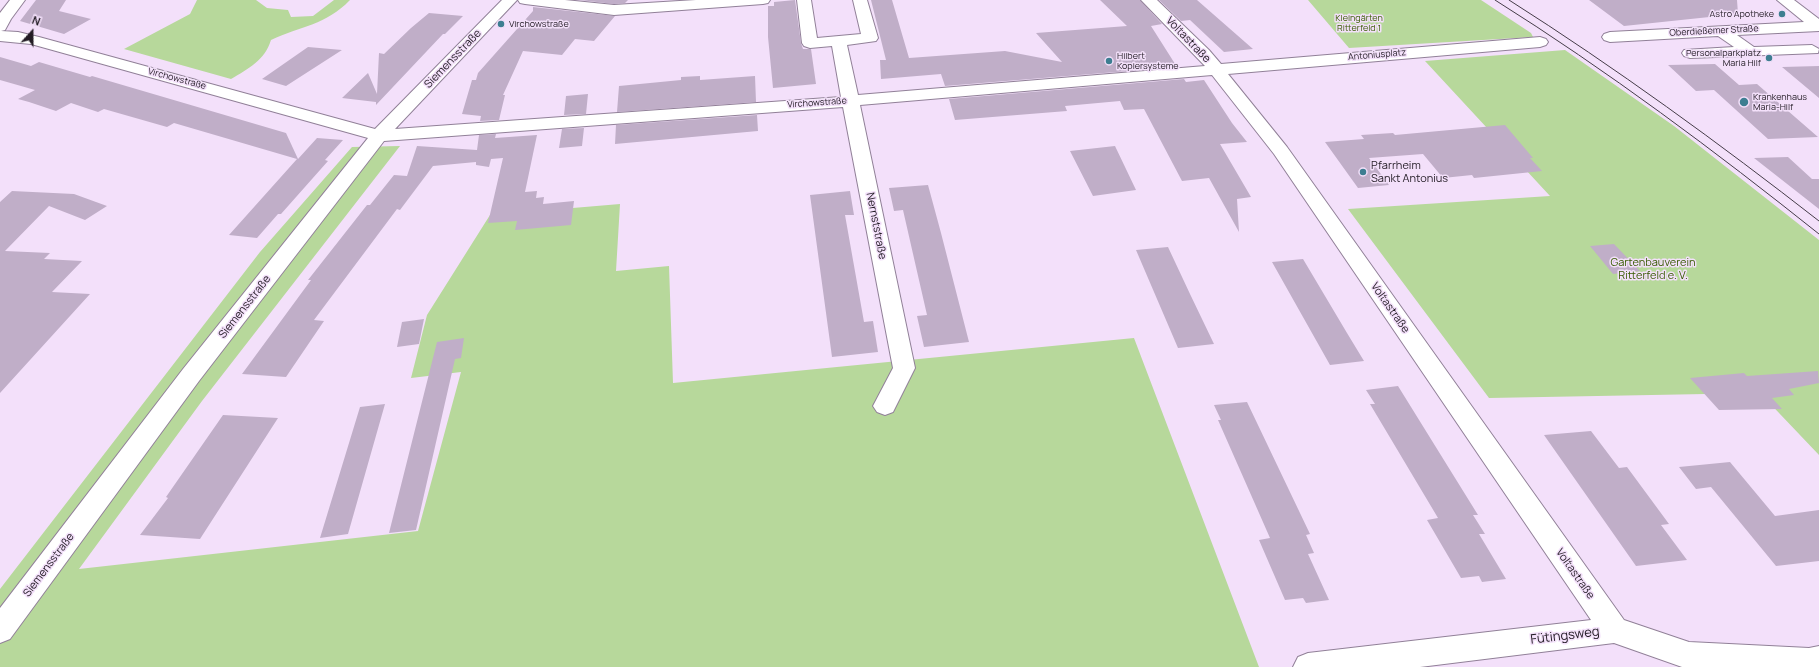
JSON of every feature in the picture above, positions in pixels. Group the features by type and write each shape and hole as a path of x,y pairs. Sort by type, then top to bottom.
{"street":[{"path":"0,26 4,18 18,0"},
{"name":"Siemensstraße","path":"0,630 186,382 379,136 510,0"},
{"path":"524,0 614,10 763,0"},
{"path":"804,0 810,43 839,42 870,38 860,0"},
{"name":"Voltastraße","path":"1148,0 1203,53 1214,69 1281,151 1614,630"},
{"path":"1788,3 1819,6"},
{"name":"Oberdießemer Straße","path":"1788,3 1819,26"},
{"name":"Oberdießemer Straße","path":"1610,37 1819,26"},
{"path":"1721,31 1751,52"},
{"name":"Virchowstraße","path":"0,36 33,40 379,136 850,101 1214,69"},
{"name":"Nernststraße","path":"839,42 904,368 885,406"},
{"name":"Antoniusplatz","path":"1214,69 1540,42"},
{"path":"1690,53 1812,50"},
{"name":"Fütingsweg","path":"1308,667 1614,630 1689,656 1809,662 1819,660"}],"green space":[{"path":"197,0 256,0 267,8 288,10 291,17 313,16 334,0 350,0 332,15 271,40 265,53 250,68 231,79 124,49 190,14"},
{"name":"Kleingärten Ritterfeld 1","path":"1308,0 1481,0 1531,33 1533,37 1349,48"},
{"name":"Gartenbauverein Ritterfeld e. V.","path":"1565,50 1674,126 1819,240 1819,455 1760,393 1489,398 1348,209 1550,196 1425,61"},
{"path":"400,146 202,401 79,569 418,531 461,372 411,378 427,315 490,215 620,204 616,271 669,266 673,383 1134,338 1259,667 0,667 0,589 260,252 352,147"}],"building":[{"path":"36,0 66,0 59,11 91,19 64,34 20,21"},
{"path":"580,0 628,0 625,3 614,4"},
{"path":"795,0 801,43 803,49 811,49 816,84 773,88 768,37 768,6 774,6 774,2"},
{"path":"871,0 892,0 909,58 1005,51 1062,62 1036,33 1127,26 1100,0 1140,0 1162,24 1151,26 1177,67 945,86 941,74 881,79 880,60 886,60"},
{"path":"1159,0 1197,0 1253,49 1224,52 1190,20 1181,21"},
{"path":"1589,0 1737,0 1738,14 1624,26"},
{"path":"533,7 615,16 594,41 575,39 562,55 523,51 503,95 505,95 499,120 480,121 481,116 462,114 472,80 476,80 478,73 533,11"},
{"path":"429,13 463,16 445,34 443,34 376,105 376,102 342,98 368,73 377,94 379,53 384,54"},
{"path":"308,47 342,50 286,86 262,79"},
{"path":"0,57 31,66 39,62 90,77 92,76 286,133 298,159 317,138 343,140 325,160 328,161 281,214 278,214 257,238 229,235 297,159 174,123 167,127 104,109 98,112 71,103 56,111 18,99 35,90 0,80"},
{"path":"1715,64 1739,85 1757,84 1818,137 1768,139 1714,90 1696,91 1668,65"},
{"path":"1819,66 1819,98 1782,67"},
{"path":"700,76 700,80 755,76 756,102 617,112 619,86 681,80 681,77"},
{"path":"1184,79 1186,82 1204,80 1232,123 1247,142 1220,144 1251,197 1237,199 1239,232 1209,178 1182,181 1144,109 1124,110 1120,101 1065,106 1067,111 955,120 949,99"},
{"path":"588,94 586,114 564,115 566,96"},
{"path":"757,115 758,131 615,144 616,125"},
{"path":"1505,125 1533,158 1530,158 1542,171 1474,178 1472,175 1443,178 1423,154 1369,158 1389,185 1358,188 1325,142 1364,139 1361,135 1393,133 1395,135"},
{"path":"584,128 582,146 559,148 562,129"},
{"path":"496,134 495,138 537,135 525,192 537,191 536,198 544,197 543,204 574,201 571,225 515,230 517,221 488,223 503,158 491,159 489,167 476,165 476,162 433,166 400,210 397,209 314,320 324,321 286,377 242,374 311,280 308,280 367,205 370,205 394,175 407,176 417,146 477,150 479,135"},
{"path":"1115,146 1136,190 1093,196 1070,151"},
{"path":"1788,157 1812,179 1819,179 1819,209 1754,158"},
{"path":"928,185 969,342 924,347 917,316 927,315 903,210 894,211 889,188"},
{"path":"12,191 74,194 107,206 85,220 49,206 5,251 50,253 44,259 82,261 52,292 90,294 0,393 0,202"},
{"path":"850,191 854,215 845,215 864,322 873,321 878,352 832,357 810,195"},
{"path":"1614,244 1640,271 1613,274 1590,246"},
{"path":"1168,247 1214,344 1178,348 1136,250"},
{"path":"1303,259 1364,361 1330,365 1272,262"},
{"path":"424,319 419,344 397,347 402,322"},
{"path":"464,338 461,358 455,359 416,530 389,533 437,342"},
{"path":"1818,371 1819,383 1789,389 1794,395 1772,398 1782,409 1719,410 1690,378 1744,373 1747,376"},
{"path":"1398,386 1478,515 1473,515 1485,534 1479,534 1506,579 1482,582 1479,576 1461,578 1427,520 1438,518 1370,404 1375,404 1366,390"},
{"path":"1247,402 1310,534 1306,535 1314,553 1308,554 1329,600 1306,603 1303,598 1285,600 1259,540 1270,538 1218,420 1221,420 1214,405"},
{"path":"385,404 348,534 320,538 360,407"},
{"path":"223,415 278,418 200,539 140,535 168,498 166,497"},
{"path":"1591,431 1619,468 1627,467 1669,524 1661,525 1687,560 1636,566 1544,435"},
{"path":"1730,462 1775,516 1819,510 1819,561 1776,566 1711,487 1696,489 1679,467"}],"tram line":[{"path":"1495,0 1620,83 1701,142 1819,234"},
{"path":"1509,0 1628,79 1743,163 1819,221"}],"place":[{"name":"Astro Apotheke","path":"1782,14"},
{"name":"Virchowstraße","path":"501,24"},
{"name":"Personalparkplatz Maria Hilf","path":"1769,58"},
{"name":"Hilbert Kopiersysteme","path":"1109,61"},
{"name":"Krankenhaus Maria-Hilf","path":"1744,102"},
{"name":"Pfarrheim Sankt Antonius","path":"1363,172"}]}
